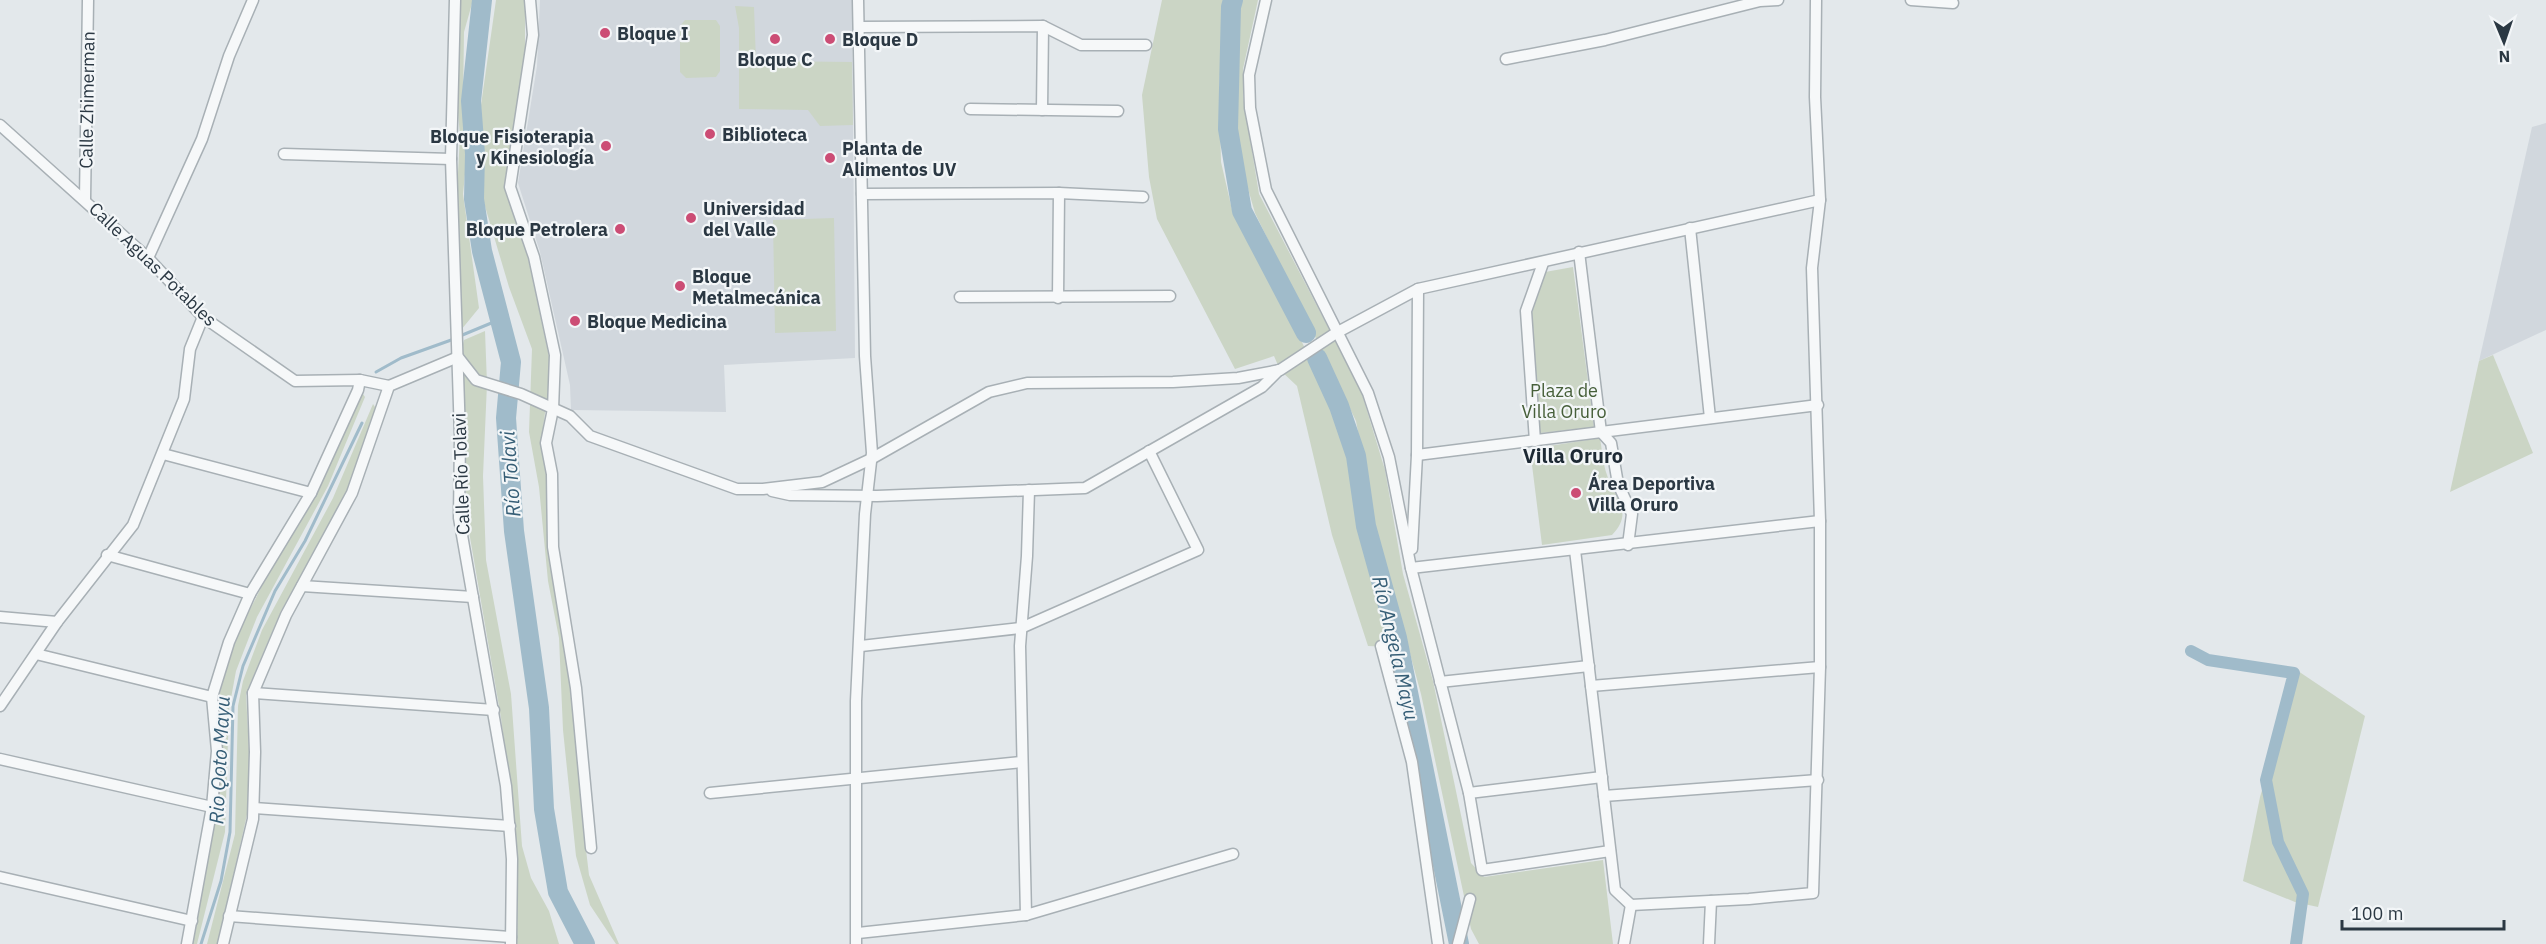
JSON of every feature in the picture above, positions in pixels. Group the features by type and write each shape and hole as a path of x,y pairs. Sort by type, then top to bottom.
{"street":[{"name":"Calle Zhimerman","path":"86,199 88,0"},
{"path":"148,258 202,139 229,56 253,0"},
{"name":"Calle Río Tolavi","path":"454,0 451,159 458,357 459,518 494,710 510,826 511,940"},
{"path":"530,0 533,35 510,187 534,257 555,355 553,409 546,443 552,474 553,547 576,688 591,848"},
{"path":"858,0 871,459 856,701 857,938 1026,915 1233,854"},
{"path":"1266,0 1249,75 1250,108 1266,190 1313,279 1336,333 1372,404 1398,493 1411,568 1469,793 1482,870 1610,851"},
{"path":"1506,59 1605,40 1760,1 1778,0"},
{"path":"1575,550 1615,890 1631,905 1814,893 1820,667 1818,405 1812,268 1820,200 1815,97 1816,0"},
{"path":"1911,0 1953,3"},
{"path":"859,27 1043,26 1081,45 1146,45"},
{"path":"1041,110 1043,26"},
{"path":"970,109 1118,111"},
{"name":"Calle Aguas Potables","path":"0,125 86,199 148,258 203,317 295,381 360,380 389,386"},
{"path":"284,154 451,159"},
{"path":"862,194 1059,193 1143,197"},
{"path":"1058,298 1059,193"},
{"path":"763,489 790,495 867,496 1086,488 1262,387 1280,370 1336,333 1418,289 1820,200"},
{"path":"1690,228 1710,418"},
{"path":"1579,252 1601,432 1611,442 1618,484 1632,514 1628,545"},
{"path":"1535,441 1526,311 1543,263"},
{"path":"1411,568 1417,455 1418,289"},
{"path":"960,297 1170,296"},
{"path":"0,706 57,622 107,555 133,525 184,399 190,349 203,317"},
{"path":"223,944 254,808 253,693 286,615 352,493 389,386 458,357 476,380 521,394 570,416 590,436 737,489 763,489 822,482 871,459 989,392 1027,383 1173,382 1238,378 1280,370"},
{"path":"188,944 212,807 217,751 212,698 229,642 250,594 311,493 360,380"},
{"path":"1417,455 1818,405"},
{"path":"861,646 1021,628 1198,550 1149,451"},
{"path":"163,454 311,493"},
{"path":"1026,915 1021,628 1029,490"},
{"path":"1411,568 1628,545 1820,521"},
{"path":"107,555 250,594"},
{"path":"302,586 472,597"},
{"path":"0,617 57,622"},
{"path":"1381,646 1412,762 1438,944"},
{"path":"36,654 212,698"},
{"path":"1440,682 1589,666"},
{"path":"1591,686 1820,667"},
{"path":"253,693 494,710"},
{"path":"0,759 212,807"},
{"path":"710,793 1022,762"},
{"path":"1469,793 1602,777"},
{"path":"1604,796 1818,780"},
{"path":"254,808 510,826"},
{"path":"0,877 192,921"},
{"path":"1458,944 1470,899"},
{"path":"1709,944 1711,901"},
{"path":"1624,944 1631,905"},
{"path":"229,916 511,940"}],"shaded area":[{"name":"Universidad del Valle","path":"540,0 852,0 855,358 724,365 726,412 571,410 570,385 540,252 518,183 537,66"},
{"path":"2546,123 2546,330 2479,361 2532,127"}],"green space":[{"path":"459,0 473,0 464,32 463,103 468,144 463,194 479,308 461,330 456,209 460,136 457,101"},
{"path":"496,0 525,0 525,65 505,179 529,262 551,366 541,444 547,474 548,527 557,606 566,642 579,749 583,824 589,875 619,944 616,944 590,905 576,856 563,730 559,638 548,581 539,487 529,432 532,349 509,287 484,203 481,105"},
{"path":"1162,0 1226,0 1219,86 1221,162 1233,214 1293,323 1332,406 1346,452 1360,534 1389,613 1390,647 1368,646 1332,535 1297,386 1280,370 1274,356 1235,369 1157,219 1149,177 1142,95"},
{"path":"1241,0 1258,0 1243,69 1243,96 1259,194 1361,391 1385,470 1403,574 1433,681 1471,863 1484,877 1603,860 1613,944 1479,944 1471,929 1421,694 1376,529 1356,421 1255,213 1244,175 1236,128 1237,10"},
{"path":"735,6 754,7 756,61 852,62 853,125 820,126 808,110 739,109 739,28"},
{"path":"685,20 716,20 720,26 720,71 716,77 686,78 680,72 680,26"},
{"path":"834,218 836,331 775,333 773,220"},
{"name":"Plaza de Villa Oruro","path":"1573,267 1594,427 1540,433 1532,313 1545,272"},
{"path":"485,331 487,384 483,476 486,560 511,694 522,846 531,878 549,911 559,944 517,944 518,875 515,828 501,718 466,514 466,449 459,360 464,340"},
{"path":"2493,355 2533,453 2450,492 2479,361"},
{"path":"361,391 365,397 328,486 257,617 236,671 229,709 225,832 197,944 191,944 220,757 220,692 234,641"},
{"path":"373,404 377,410 349,492 281,611 246,694 250,769 248,810 218,944 207,944 235,834 238,706 243,681 262,630 333,498"},
{"name":"Área Deportiva Villa Oruro","path":"1600,438 1606,471 1621,505 1622,519 1619,526 1612,535 1542,545 1530,449"},
{"path":"2298,671 2365,716 2318,907 2295,902 2243,881 2260,797"}],"waterway":[{"name":"Río Tolavi","path":"482,0 471,101 475,154 474,199 482,251 511,362 506,418 514,531 539,708 544,809 558,892 585,944"},
{"name":"Río Angela Mayu","path":"1233,0 1228,129 1242,211 1306,333"},
{"path":"460,336 501,319"},
{"path":"376,372 401,358 454,339"},
{"name":"Río Angela Mayu","path":"1317,358 1339,406 1356,456 1366,526 1397,638 1459,944"},
{"name":"Rio Qoto Mayu","path":"201,944 221,881 230,832 233,706 243,666 275,591 305,541 362,423"},
{"path":"2191,651 2208,660 2294,673 2266,780 2278,842 2303,894 2296,944"}],"place":[{"name":"Bloque I","path":"605,33"},
{"name":"Bloque C","path":"775,39"},
{"name":"Bloque D","path":"830,39"},
{"name":"Biblioteca","path":"710,134"},
{"name":"Bloque Fisioterapia y Kinesiología","path":"606,146"},
{"name":"Planta de Alimentos UV","path":"830,158"},
{"name":"Universidad del Valle","path":"691,218"},
{"name":"Bloque Petrolera","path":"620,229"},
{"name":"Bloque Metalmecánica","path":"680,286"},
{"name":"Bloque Medicina","path":"575,321"},
{"name":"Área Deportiva Villa Oruro","path":"1576,493"}],"district":[{"name":"Villa Oruro","path":"1573,455"}]}
